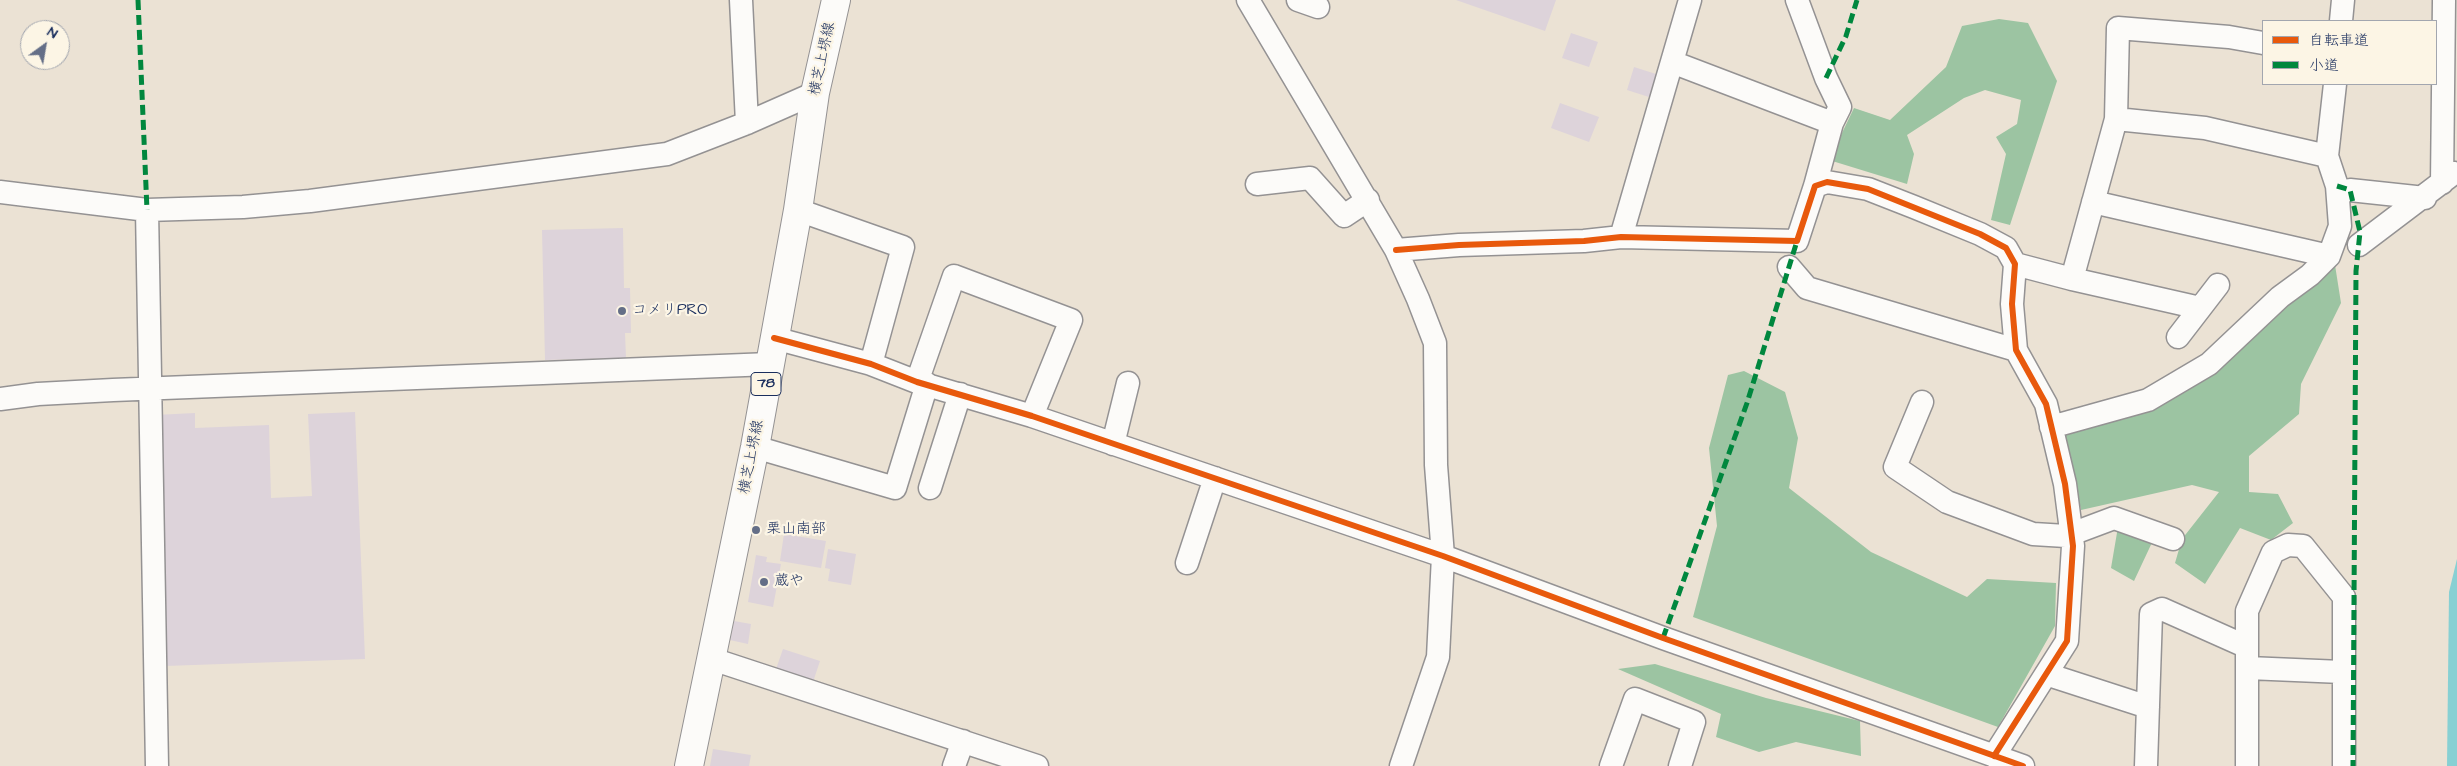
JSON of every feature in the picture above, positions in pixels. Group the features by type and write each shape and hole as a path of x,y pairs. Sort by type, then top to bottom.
{"main road":[{"name":"横芝上堺線","path":"689,766 755,448 798,210 815,93 836,0"}],"street":[{"path":"741,0 747,123"},
{"path":"1248,0 1396,250 1435,343 1436,465 1443,556 1438,657 1402,766"},
{"path":"1621,237 1690,0"},
{"path":"1396,250 1459,245 1584,241 1621,237 1797,241 1815,186 1832,123 1840,107 1826,78 1796,0"},
{"path":"2341,20 2342,0"},
{"path":"2360,245 2450,177 2440,0"},
{"path":"2072,279 2116,119 2118,28 2262,43"},
{"path":"1672,62 1832,123"},
{"path":"2051,427 2148,400 2209,364 2273,303 2310,275 2329,256 2340,226 2337,186 2328,156 2335,85"},
{"path":"0,192 147,210 243,207 310,201 666,154 747,123 815,93"},
{"path":"2116,119 2205,128 2328,156"},
{"path":"1258,184 1310,178 1344,216 1368,200"},
{"path":"1815,186 1827,182 1868,189 1905,203 1980,234 2006,248 2015,264 2012,304 2016,350 2046,404 2065,484 2073,546 2067,641 1994,756"},
{"path":"2350,190 2424,198"},
{"path":"2093,202 2329,256"},
{"path":"147,210 152,389 157,766"},
{"path":"798,210 903,247 870,364"},
{"path":"2015,264 2200,308"},
{"path":"1789,267 1807,288 2016,350"},
{"path":"755,448 895,488 922,383 954,276 1070,320 1032,416"},
{"path":"2178,337 2218,285"},
{"path":"0,399 38,394 152,389 772,351 870,364 922,383 1032,416 1443,556 1653,635 2023,766"},
{"path":"1113,444 1128,383"},
{"path":"930,488 960,394"},
{"path":"1922,402 1895,467 1947,502 2032,534 2066,536 2114,518 2173,539"},
{"path":"1187,563 1215,478"},
{"path":"2247,766 2248,668 2245,646 2247,611 2273,552 2288,545 2303,546 2344,597 2342,672 2344,766"},
{"path":"2146,766 2151,614 2162,609 2245,646"},
{"path":"712,659 1036,766"},
{"path":"2248,668 2342,672"},
{"path":"2046,674 2148,707"},
{"path":"1611,766 1635,699 1694,722 1680,766"},
{"path":"954,766 963,742"}],"green space":[{"path":"1999,19 2028,23 2057,81 2010,225 1991,220 2006,154 1996,137 2017,124 2021,100 1985,90 1964,98 1907,135 1914,154 1907,184 1829,160 1854,108 1890,120 1946,67 1962,26"},
{"path":"2335,265 2341,303 2301,384 2299,414 2249,456 2249,492 2278,494 2293,523 2271,540 2240,528 2205,584 2175,563 2182,539 2219,492 2192,485 2081,510 2064,433 2157,404"},
{"path":"1744,371 1785,392 1798,438 1789,488 1871,552 1967,597 1987,579 2056,583 2055,626 1998,727 1693,617 1717,526 1709,448 1728,375"},
{"path":"2119,521 2156,534 2134,581 2111,568"},
{"path":"1655,664 1766,698 1860,721 1861,756 1796,742 1759,752 1716,737 1721,714 1618,669"}],"water":[{"path":"2457,559 2457,766 2447,766 2449,592"}],"building":[{"path":"1456,0 1556,0 1545,31"},
{"path":"1571,33 1598,42 1589,67 1562,58"},
{"path":"1634,67 1659,75 1652,98 1627,90"},
{"path":"1560,103 1599,117 1589,142 1551,128"},
{"path":"623,228 624,288 630,288 631,333 625,333 626,358 545,360 542,230"},
{"path":"355,412 365,659 165,666 155,415 195,413 195,428 269,425 271,498 312,496 308,414"},
{"path":"784,534 826,541 821,568 780,561"},
{"path":"828,549 856,554 851,585 828,581 830,569 825,568"},
{"path":"756,555 767,557 766,562 781,564 773,607 748,602"},
{"path":"734,621 751,624 748,644 730,640"},
{"path":"783,649 820,661 813,682 776,669"},
{"path":"713,749 751,755 749,766 710,766"}],"marked path":[{"path":"138,0 147,210"},
{"path":"1826,78 1846,36 1857,0"},
{"path":"2337,186 2350,190 2360,232 2356,271 2353,766"},
{"path":"1663,638 1747,403 1797,241"}],"cycle path":[{"path":"1396,250 1459,245 1584,241 1621,237 1797,241 1815,186 1827,182 1868,189 1980,234 2006,248 2015,264 2012,304 2016,350 2046,404 2065,484 2073,546 2067,641 1994,756"},
{"path":"774,338 871,364 917,382 1032,416 1443,556 1663,638 2023,766"}],"place":[{"name":"コメリPRO","path":"622,311"},
{"name":"栗山南部","path":"756,530"},
{"name":"蔵や","path":"764,582"}]}
